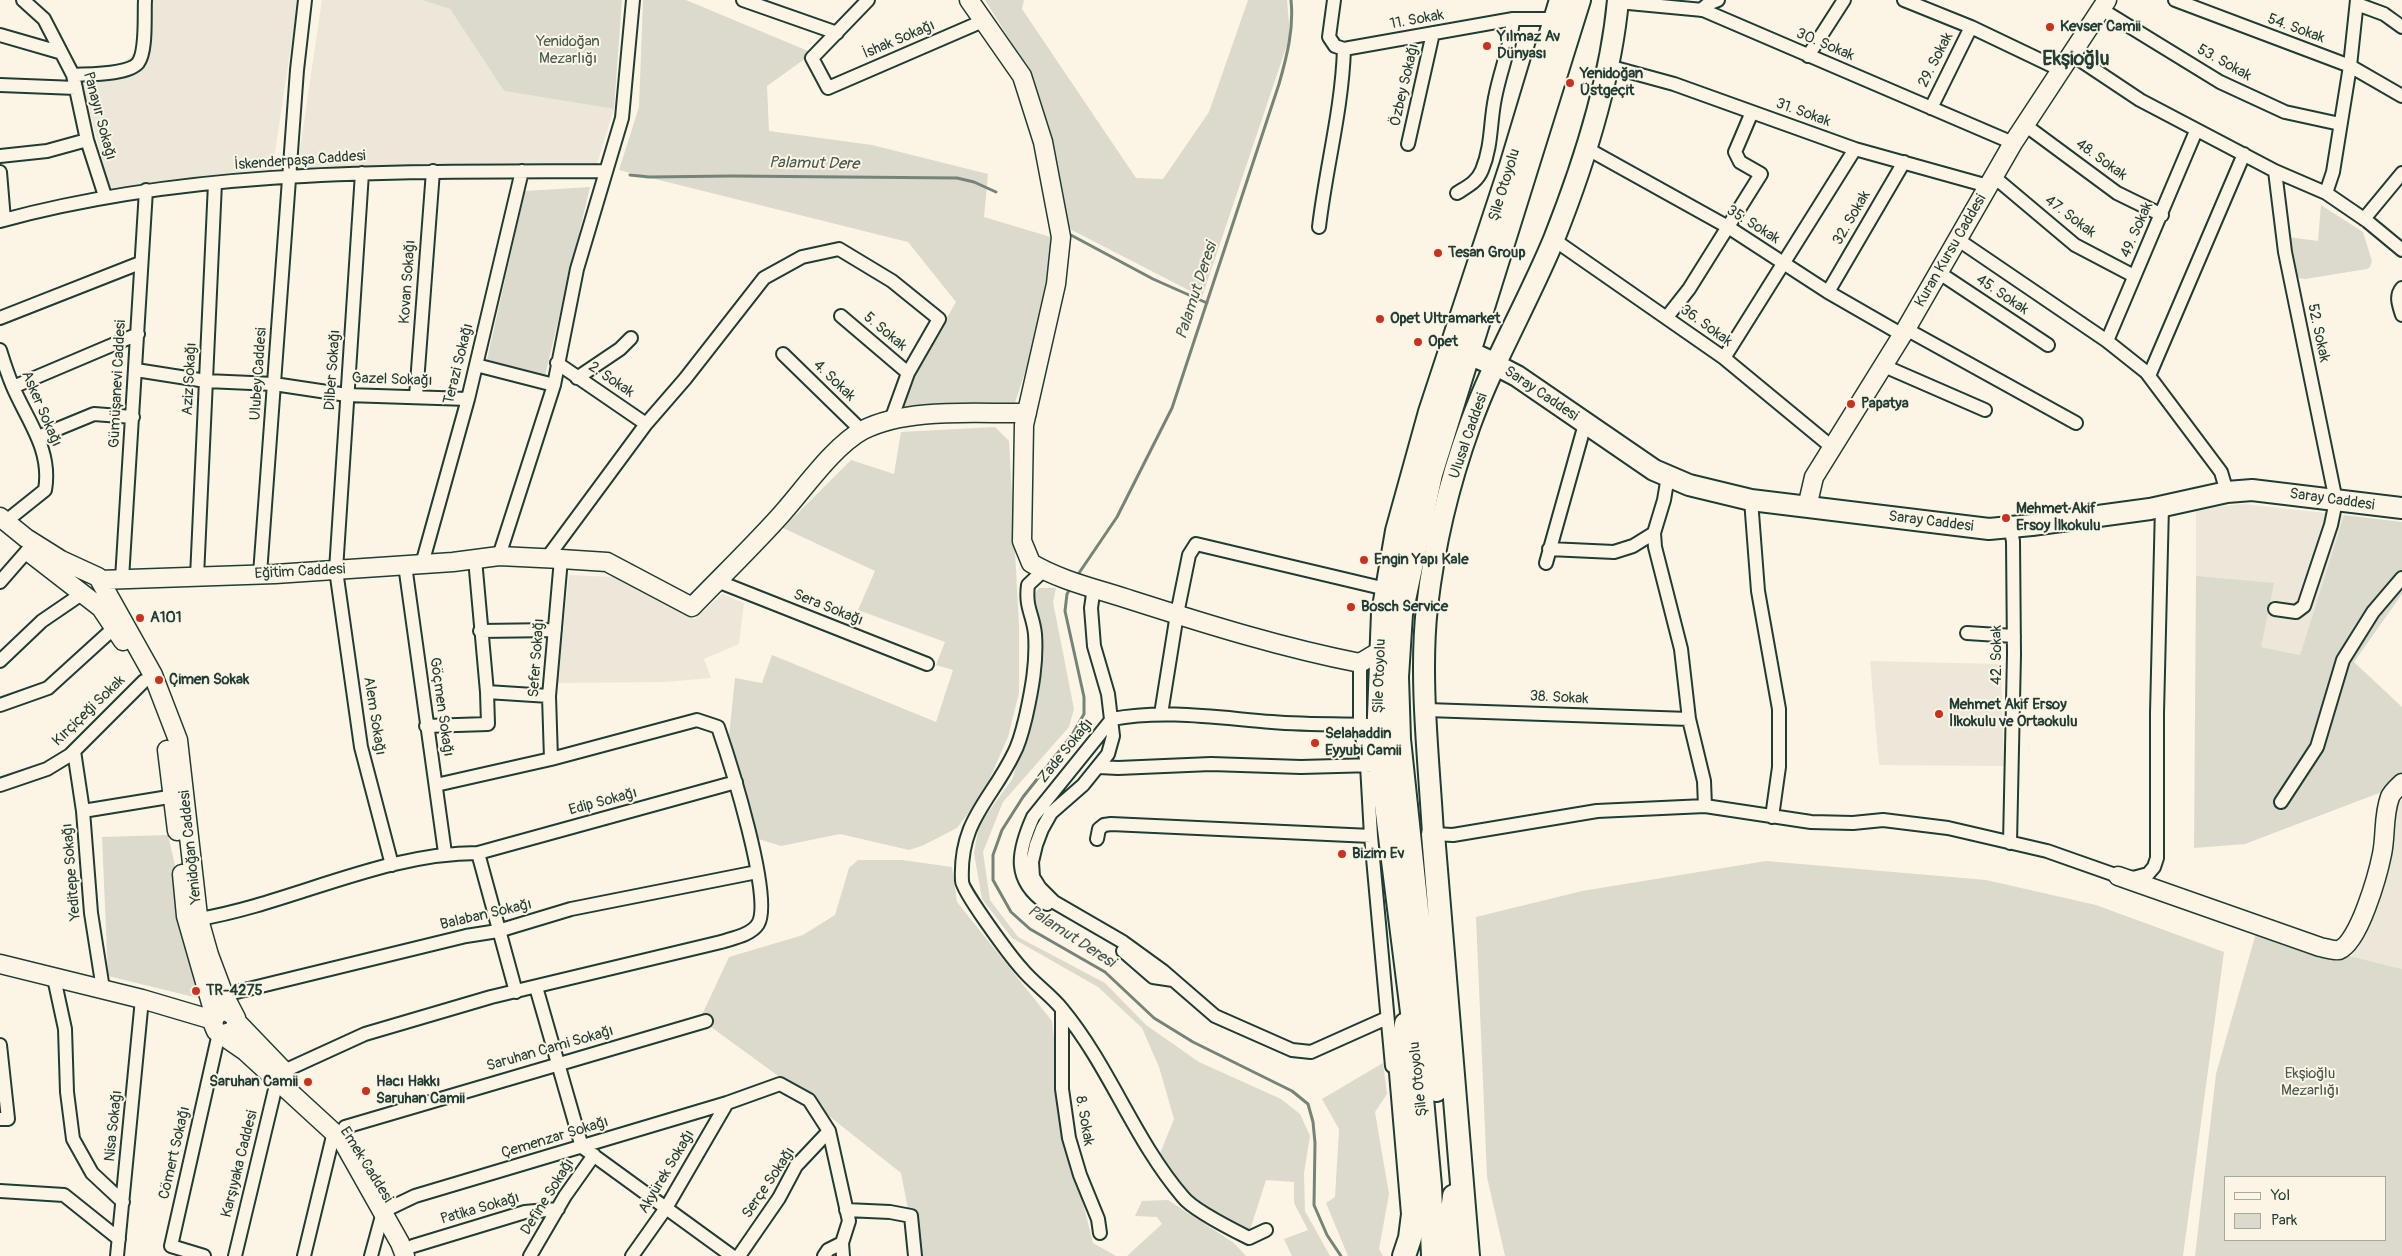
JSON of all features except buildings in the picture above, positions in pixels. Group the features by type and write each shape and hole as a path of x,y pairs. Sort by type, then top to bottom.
{"highway":[{"name":"Şile Otoyolu","path":"1446,1256 1437,1092 1399,739 1397,677 1400,614 1431,474 1579,0"},
{"name":"Şile Otoyolu","path":"1433,1256 1430,1186 1410,998 1374,765 1370,725 1386,589 1397,531 1430,412 1511,166 1558,10"},
{"path":"1469,353 1494,364"},
{"path":"1433,834 1468,1256"},
{"path":"1404,1256 1410,1238 1413,1214 1400,1061 1410,998"},
{"path":"1446,1256 1460,1143"}],"main road":[{"name":"Ulusal Caddesi","path":"1433,834 1425,660 1427,609 1436,548 1469,426 1494,364 1553,239 1586,148 1608,66 1618,1"},
{"name":"Saray Caddesi","path":"1494,364 1517,376 1630,455 1668,476 1689,485 1751,500 1989,529 2162,506 2227,492 2270,491 2402,508"}],"street":[{"name":"Panayır Sokağı","path":"23,0 44,19 74,81 87,140 105,196"},
{"path":"0,85 74,81 127,69 138,63 143,50 144,0"},
{"name":"Ulubey Caddesi","path":"260,574 297,70 304,0"},
{"path":"499,556 554,385 576,269 622,118 633,0"},
{"path":"743,0 837,33 868,0"},
{"path":"969,0 1022,76 1043,142 1061,238 1056,284 1024,425 1022,541 1031,562 1044,570 1094,588 1324,656 1360,663 1380,651"},
{"path":"1319,227 1339,111 1344,49 1335,46 1329,38 1334,0"},
{"path":"1701,10 1708,4 1718,0"},
{"path":"1808,56 1844,0"},
{"path":"1904,0 1971,27 2060,70"},
{"name":"54. Sokak","path":"2174,0 2350,66 2402,96"},
{"name":"30. Sokak","path":"1618,1 1701,10 2013,143"},
{"path":"2326,193 2333,172 2350,66 2357,2 2384,14 2402,28"},
{"name":"Kuran Kursu Caddesi","path":"1806,507 1814,477 1884,366 2013,143 2104,4"},
{"name":"53. Sokak","path":"2104,4 2220,82 2285,112 2340,124"},
{"name":"11. Sokak","path":"1344,49 1558,10"},
{"path":"1457,192 1474,183 1482,170 1491,141 1495,98 1512,33 1513,19"},
{"name":"İshak Sokağı","path":"837,33 812,58 828,88 983,21"},
{"name":"29. Sokak","path":"1931,108 1971,27"},
{"name":"Özbey Sokağı","path":"1408,144 1433,33"},
{"path":"0,35 59,52"},
{"path":"2072,54 2140,100 2196,131 2326,193 2364,219 2402,250"},
{"name":"31. Sokak","path":"1608,66 1674,84 1855,149 1991,181"},
{"path":"1667,317 1689,289 1761,174 1740,162 1735,152 1752,112"},
{"name":"48. Sokak","path":"2025,125 2117,193 2162,215"},
{"name":"49. Sokak","path":"2107,341 2196,131"},
{"path":"0,156 47,151 87,140"},
{"name":"35. Sokak","path":"1586,148 1728,227 1828,292 2076,423"},
{"path":"1724,358 1785,264 1855,149"},
{"path":"2149,376 2244,154"},
{"name":"32. Sokak","path":"1828,292 1904,162"},
{"name":"İskenderpaşa Caddesi","path":"2,220 105,196 146,190 290,176 433,170 605,171"},
{"name":"Kovan Sokağı","path":"416,396 433,170"},
{"name":"52. Sokak","path":"2276,170 2285,252 2336,501"},
{"name":"Terazi Sokağı","path":"413,564 468,398 522,171"},
{"path":"0,172 2,220"},
{"name":"Dilber Sokağı","path":"336,570 362,173"},
{"path":"2364,219 2402,173"},
{"name":"47. Sokak","path":"1991,181 2075,245 2134,276"},
{"name":"Aziz Sokağı","path":"197,577 216,183"},
{"name":"Gümüşanevi Caddesi","path":"122,579 146,190"},
{"name":"36. Sokak","path":"1553,239 1724,358 1833,448"},
{"path":"1957,239 2107,341 2149,376 2221,472 2227,492"},
{"path":"554,558 646,424 685,379 764,278 802,257 839,250 892,281 939,319 908,373 891,420"},
{"path":"0,318 140,263"},
{"name":"45. Sokak","path":"1938,272 2048,346"},
{"path":"2402,288 2398,292 2397,301 2402,315"},
{"name":"5. Sokak","path":"841,316 908,373"},
{"path":"13,387 138,334"},
{"path":"577,378 620,349 630,338"},
{"name":"Asker Sokağı","path":"0,350 13,387 38,437 48,472 45,490 2,523"},
{"name":"4. Sokak","path":"783,354 862,430"},
{"name":"2. Sokak","path":"557,363 646,424"},
{"path":"476,366 554,385"},
{"path":"1884,366 1985,410"},
{"name":"Gazel Sokağı","path":"136,370 206,381 274,384 347,395 468,398"},
{"path":"717,581 780,517 835,453 862,430 891,420 922,415 1027,413"},
{"path":"38,437 94,414 133,417"},
{"path":"1546,563 1585,424"},
{"path":"1668,476 1664,500 1654,533 1655,547 1682,649 1690,719 1704,781 1705,806"},
{"path":"1751,500 1758,591 1779,718 1779,767 1772,817"},
{"path":"2275,609 2296,612 2304,606 2331,525 2336,501"},
{"path":"2118,876 2133,878 2148,874 2158,858 2156,713 2162,506"},
{"path":"0,661 42,621 83,593 89,596 96,595 102,587 94,577 2,523"},
{"name":"Yenidoğan Caddesi","path":"2,523 27,551 101,608 148,678"},
{"name":"42. Sokak","path":"2010,527 2013,541 2014,636 2010,843"},
{"path":"1549,549 1614,552 1633,546 1654,533"},
{"path":"1161,714 1177,614 1189,555 1196,544 1386,589"},
{"path":"0,582 27,551"},
{"name":"Eğitim Caddesi","path":"94,577 122,579 260,574 336,570 499,556 554,558 607,562 692,607 717,581"},
{"name":"Sefer Sokağı","path":"551,759 549,696 555,630 554,558"},
{"path":"426,726 488,724 475,559"},
{"name":"Göçmen Sokağı","path":"413,564 426,726 446,853"},
{"name":"Alem Sokağı","path":"336,570 361,747 392,865"},
{"path":"1044,570 1028,585 1026,601 1035,634 1034,676 1025,718 1015,752 996,786 978,810 969,830 964,849 962,883 1020,968 1062,1009 1091,1049 1163,1172 1184,1199 1249,1238 1266,1230"},
{"name":"Yenidoğan Caddesi","path":"94,577 148,678 178,740 179,796 186,916 218,1026"},
{"path":"2281,802 2317,747 2343,660 2373,612 2402,578"},
{"name":"Sera Sokağı","path":"717,581 927,664"},
{"path":"1094,588 1091,608 1094,646 1108,694 1113,736 1108,754 1083,785 1051,814 1036,845 1032,862 1033,876 1040,888 1054,902 1123,942 1173,980 1215,1016 1292,1050 1311,1052 1387,1018"},
{"path":"0,704 48,688 114,628"},
{"path":"480,631 555,630"},
{"path":"1967,633 2014,636"},
{"path":"1360,663 1370,725"},
{"name":"Kırçiçeği Sokak","path":"0,785 47,769 74,751 148,678"},
{"path":"486,692 549,696"},
{"name":"38. Sokak","path":"1427,710 1690,719"},
{"name":"Zade Sokağı","path":"1173,980 1154,977 1116,945 1061,913 1030,892 1024,878 1021,852 1032,817 1112,719 1133,715 1161,714 1274,722 1370,725"},
{"path":"281,1076 365,1034 516,992 685,952 746,933 757,926 763,915 757,872 736,782 718,727 697,720 551,759 436,785"},
{"name":"Yeditepe Sokağı","path":"74,751 82,811 90,913 103,990"},
{"path":"1099,766 1118,768 1211,764 1301,767 1374,765 1371,836 1393,1077"},
{"name":"Edip Sokağı","path":"199,919 392,865 446,853 478,853 736,782"},
{"path":"1433,834 1453,835 1597,811 1705,806 1811,822 1853,823 1883,820 1916,823 1948,828 2047,852 2320,947 2337,950 2344,947 2353,935 2366,909 2382,853 2385,812 2391,795 2402,783"},
{"path":"82,811 179,796"},
{"name":"Yenidoğan Caddesi","path":"179,796 199,919 208,955 236,1019"},
{"path":"1097,838 1099,829 1104,825 1111,824 1371,836"},
{"path":"478,853 516,992"},
{"name":"Balaban Sokağı","path":"224,995 466,936 498,931 571,909 757,872"},
{"path":"1376,903 1398,914"},
{"name":"Emek Caddesi","path":"0,964 142,999 218,1026 245,1050 281,1076 340,1129 342,1140 388,1209 411,1253"},
{"path":"54,978 65,1028 67,1092 73,1139 92,1174 123,1202"},
{"path":"536,987 582,1147 732,1256"},
{"name":"Nisa Sokağı","path":"117,1256 142,999"},
{"name":"8. Sokak","path":"1062,1009 1062,1089 1069,1138 1080,1175 1098,1219 1100,1233"},
{"path":"218,1026 223,1011 231,1012 236,1019"},
{"name":"Emek Caddesi","path":"236,1019 281,1076"},
{"name":"Saruhan Cami Sokağı","path":"340,1129 558,1063 706,1021"},
{"name":"Cömert Sokağı","path":"204,1256 171,1246 218,1026"},
{"path":"0,1045 8,1119 0,1119"},
{"name":"Karşıyaka Caddesi","path":"235,1256 281,1076"},
{"name":"Çemenzar Sokağı","path":"388,1209 415,1196 727,1104 780,1084 809,1100 829,1131"},
{"name":"Akyürek Sokağı","path":"632,1256 666,1208 727,1104"},
{"path":"304,1256 340,1129"},
{"path":"829,1131 849,1221 842,1243 843,1256"},
{"name":"Serçe Sokağı","path":"739,1256 779,1198 796,1166 829,1131"},
{"name":"Define Sokağı","path":"530,1256 594,1155"},
{"path":"0,1191 64,1194 119,1239"},
{"path":"371,1256 388,1209"},
{"name":"Patika Sokağı","path":"411,1253 525,1212 558,1210"},
{"path":"846,1210 890,1212 911,1216 915,1256"},
{"path":"824,1256 828,1250 842,1243"}],"shaded area":[{"path":"139,0 298,0 272,172 110,190 79,70 122,64 141,46"},
{"path":"322,0 422,0 450,9 504,91 614,109 597,164 297,169"},
{"path":"2243,504 2344,515 2300,655 2261,647 2196,576 2196,509"},
{"path":"569,575 614,577 695,619 722,594 744,603 739,644 704,659 711,678 665,682 557,683"},
{"name":"Mehmet Akif Ersoy İlkokulu ve Ortaokulu","path":"1870,661 2001,664 2004,766 1879,765"},
{"path":"2402,793 2402,969 2352,957"}],"green space":[{"name":"Yenidoğan Mezarlığı","path":"422,0 622,0 614,109 504,91 450,9"},
{"path":"643,0 686,0 813,53 767,86 769,131 872,145 988,174 984,217 1054,238 1057,274 1012,412 894,410 956,302 908,242 619,170 639,107"},
{"path":"985,0 1024,0 1022,9 1136,178 1163,179 1209,112 1248,0 1287,0 1290,36 1202,297 1062,225 1055,209 1013,45"},
{"path":"590,187 544,380 486,364 525,191"},
{"path":"2321,205 2363,232 2372,261 2370,267 2305,279 2299,278 2296,273 2288,237 2318,241"},
{"path":"995,427 1009,441 1019,626 1019,693 1008,737 983,794 957,828 924,845 909,850 840,834 781,846 746,835 729,736 735,678 762,683 772,655 936,722 953,670 936,665 945,642 858,610 875,571 783,528 851,460 894,474 901,432"},
{"path":"2344,515 2402,522 2402,594 2354,662 2402,707 2402,775 2387,790 2245,844 2194,848 2196,576 2274,583 2261,647 2300,655"},
{"path":"1039,588 1056,588 1053,602 1074,709 1069,727 1003,802 983,852 990,900 1018,937 1105,983 1146,1025 1199,1062 1281,1099 1300,1114 1310,1136 1304,1173 1305,1211 1330,1256 1292,1256 1284,1239 1308,1230 1294,1203 1294,1182 1266,1180 1249,1233 1187,1198 1159,1156 1174,1119 1159,1067 1142,1028 1098,987 1012,938 982,899 974,853 979,825 1013,778 1041,664 1032,598"},
{"path":"168,835 206,1000 108,976 102,837"},
{"path":"858,860 902,860 952,867 957,902 1052,1021 1064,1127 1093,1243 1116,1256 917,1256 901,1173 781,1078 700,1019 729,957 803,935 835,915 849,868"},
{"path":"1766,861 1986,880 2096,905 2224,952 2183,1256 1505,1256 1487,1177 1476,917 1582,891"},
{"name":"Ekşioğlu Mezarlığı","path":"2256,933 2402,969 2402,1256 2195,1256 2216,1074"},
{"path":"1383,1063 1387,1094 1375,1112 1389,1194 1379,1249 1383,1256 1348,1256 1326,1203 1335,1197 1339,1129 1322,1099"},
{"path":"1168,1200 1234,1243 1246,1256 1127,1256 1162,1224 1157,1217 1135,1216 1142,1201"}],"waterway":[{"name":"Palamut Deresi","path":"1079,573 1117,517 1172,408 1279,84 1291,32 1291,0"},
{"name":"Palamut Dere","path":"630,175 649,177 957,178 974,182 996,192"},
{"name":"Palamut Dere","path":"1069,234 1153,279 1207,303"},
{"name":"Palamut Deresi","path":"1070,589 1067,594 1065,611 1084,697 1084,714 1072,735 1023,797 1002,830 993,855 993,880 1011,912 1030,929 1105,972 1154,1018 1193,1042 1292,1091 1308,1104 1313,1122 1315,1143 1314,1205 1327,1235 1341,1256"}],"place":[{"name":"Kevser Camii","path":"2050,27"},
{"name":"Yılmaz Av Dünyası","path":"1487,46"},
{"name":"Yenidoğan Üstgeçit","path":"1570,83"},
{"name":"Tesan Group","path":"1438,253"},
{"name":"Opet Ultramarket","path":"1380,319"},
{"name":"Opet","path":"1418,342"},
{"name":"Papatya","path":"1851,404"},
{"name":"Mehmet Akif Ersoy İlkokulu","path":"2006,518"},
{"name":"Engin Yapı Kale","path":"1364,560"},
{"name":"Bosch Service","path":"1351,607"},
{"name":"A101","path":"140,618"},
{"name":"Çimen Sokak","path":"159,680"},
{"name":"Mehmet Akif Ersoy İlkokulu ve Ortaokulu","path":"1939,714"},
{"name":"Selahaddin Eyyubi Camii","path":"1315,743"},
{"name":"Bizim Ev","path":"1342,854"},
{"name":"TR-4275","path":"196,991"},
{"name":"Saruhan Camii","path":"308,1082"},
{"name":"Hacı Hakkı Saruhan Camii","path":"366,1091"}],"district":[{"name":"Ekşioğlu","path":"2076,60"}]}
